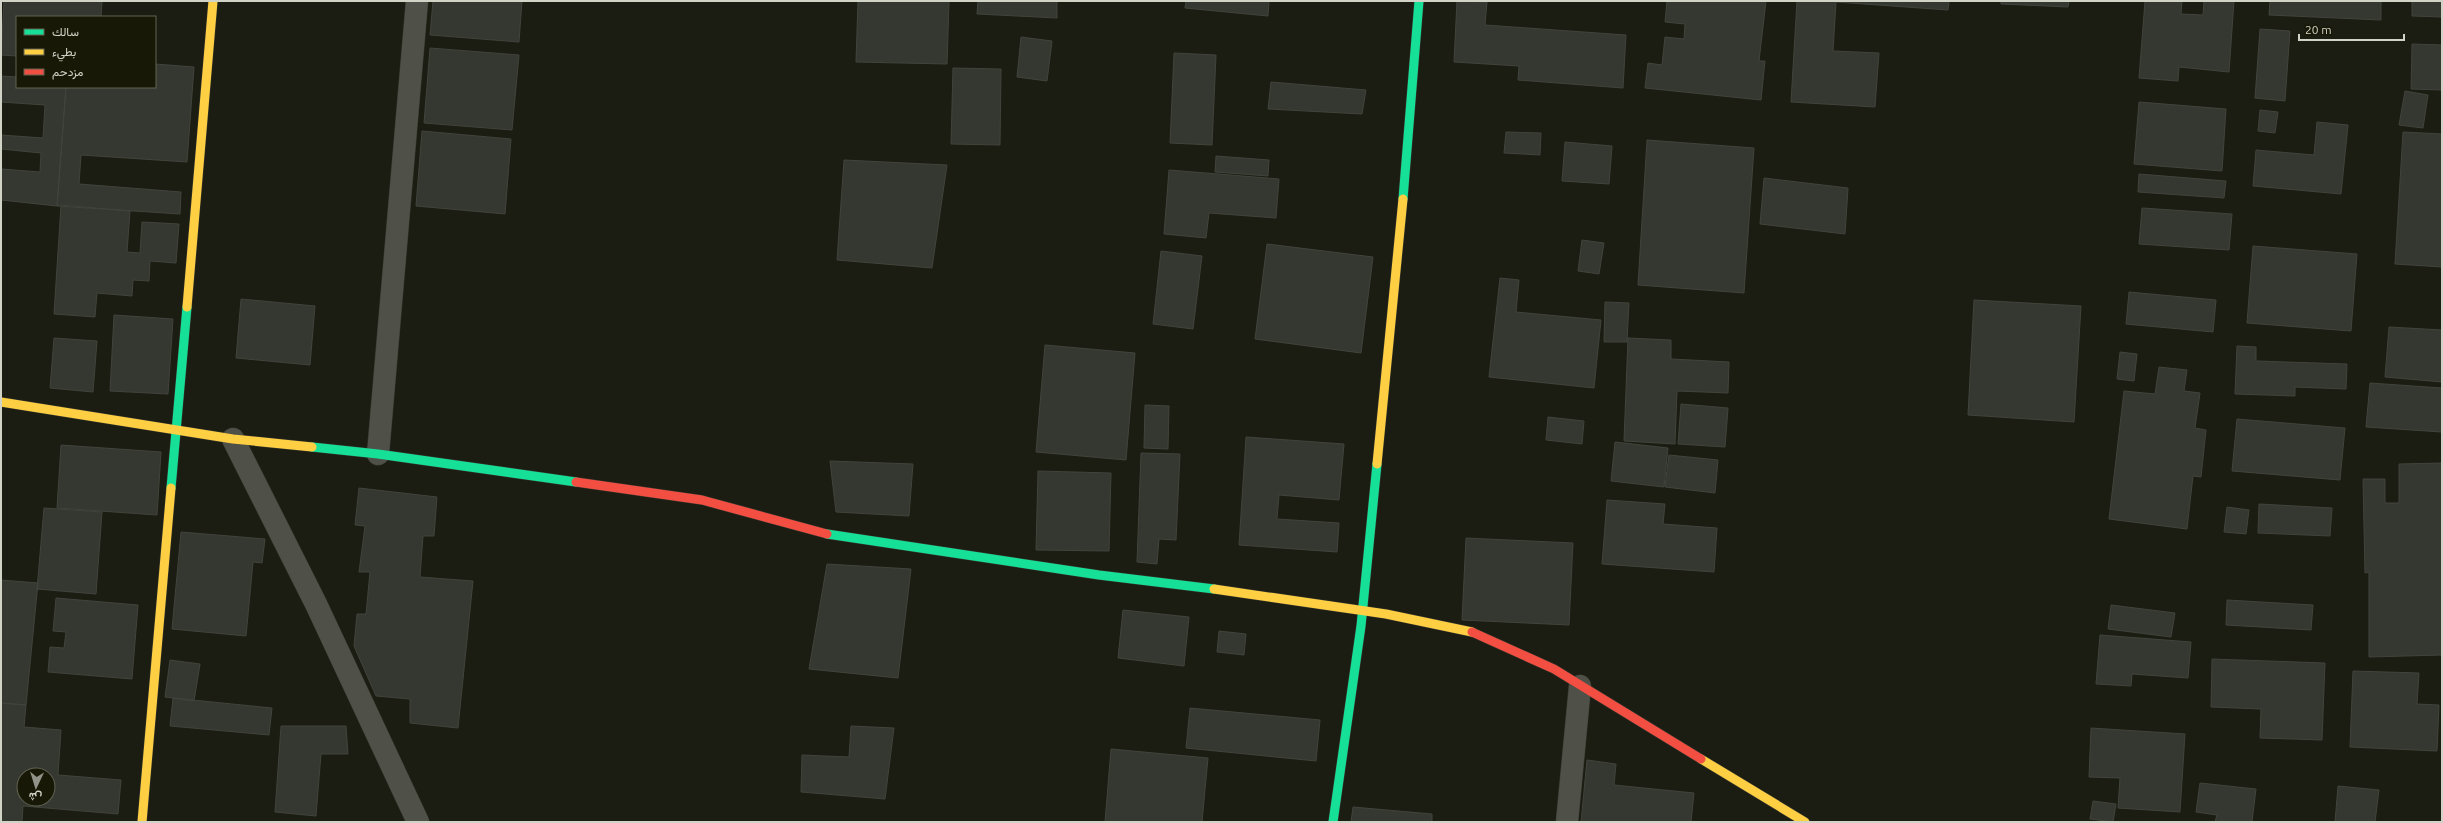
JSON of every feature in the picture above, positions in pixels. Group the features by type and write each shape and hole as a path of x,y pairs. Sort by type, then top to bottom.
{"street":[{"path":"142,822 213,1"},
{"path":"378,454 417,1"},
{"path":"1333,822 1363,610 1398,259 1419,1"},
{"path":"1,402 232,439 378,454 702,500 818,533 1091,574 1281,597 1363,610 1475,633 1554,669 1805,822"},
{"path":"232,439 316,604 418,822"},
{"path":"1567,822 1580,686"}],"building":[{"path":"4,1 102,1 101,16 16,16 16,56 1,55"},
{"path":"433,1 522,1 519,42 430,35"},
{"path":"858,1 949,1 947,64 856,62"},
{"path":"978,1 1057,1 1057,18 977,14"},
{"path":"1186,1 1269,1 1268,16 1185,8"},
{"path":"1457,1 1487,2 1485,25 1626,35 1623,88 1518,80 1519,66 1454,62"},
{"path":"1667,1 1766,1 1759,61 1765,61 1761,100 1645,88 1648,63 1662,65 1665,37 1684,39 1685,24 1665,22"},
{"path":"1797,1 1949,1 1948,10 1836,2 1833,51 1879,53 1875,107 1791,102"},
{"path":"2001,1 2069,1 2068,7 2001,4"},
{"path":"2145,1 2182,1 2181,14 2203,15 2204,1 2234,1 2229,72 2179,67 2178,81 2139,78"},
{"path":"2270,1 2381,1 2381,20 2269,15"},
{"path":"2412,1 2442,1 2442,17 2412,16"},
{"path":"2260,29 2290,31 2285,101 2255,98"},
{"path":"1021,37 1052,41 1047,81 1017,77"},
{"path":"2412,44 2442,45 2442,90 2411,89"},
{"path":"430,48 519,55 512,130 424,123"},
{"path":"1174,53 1216,55 1212,145 1170,143"},
{"path":"156,64 194,67 187,162 81,155 79,184 181,192 180,214 57,206 66,88 156,88"},
{"path":"953,68 1001,69 1000,145 951,144"},
{"path":"1,76 16,77 16,88 66,88 57,206 1,200 1,169 40,172 41,153 1,149 1,135 43,138 45,105 1,102"},
{"path":"1271,82 1366,90 1362,114 1268,109"},
{"path":"2405,91 2428,95 2423,128 2399,125"},
{"path":"2139,102 2226,109 2222,171 2134,164"},
{"path":"2260,110 2278,112 2275,133 2258,131"},
{"path":"2317,122 2348,125 2341,194 2253,186 2256,150 2314,155"},
{"path":"422,131 511,139 505,214 416,206"},
{"path":"1506,132 1541,133 1540,155 1504,153"},
{"path":"2403,132 2442,134 2442,267 2395,264"},
{"path":"1647,140 1754,148 1744,293 1638,285"},
{"path":"1565,142 1612,146 1609,184 1562,181"},
{"path":"1216,156 1269,160 1268,176 1215,172"},
{"path":"844,160 947,165 932,268 837,260"},
{"path":"1169,170 1279,179 1276,218 1209,213 1206,238 1164,234"},
{"path":"2139,174 2226,181 2224,198 2138,192"},
{"path":"1764,178 1848,188 1845,234 1760,224"},
{"path":"61,205 130,211 127,252 140,253 142,222 179,224 176,263 150,261 149,281 133,280 132,296 97,293 95,317 54,314"},
{"path":"2142,208 2232,214 2229,250 2139,244"},
{"path":"1582,240 1604,243 1599,274 1578,271"},
{"path":"1267,244 1373,257 1361,353 1255,339"},
{"path":"2253,246 2357,254 2351,331 2247,323"},
{"path":"1161,251 1202,256 1193,329 1153,324"},
{"path":"1500,278 1519,280 1516,312 1601,320 1594,388 1489,377"},
{"path":"2129,292 2216,300 2213,332 2126,324"},
{"path":"241,299 315,306 310,365 236,358"},
{"path":"1974,300 2081,306 2074,422 1968,415"},
{"path":"1605,302 1629,303 1627,342 1604,342"},
{"path":"114,315 173,319 168,394 110,391"},
{"path":"2389,327 2442,330 2442,382 2385,377"},
{"path":"54,338 97,341 93,392 50,388"},
{"path":"1628,338 1671,340 1671,359 1729,362 1728,393 1677,391 1675,444 1624,441"},
{"path":"1045,345 1135,353 1126,460 1036,452"},
{"path":"2237,346 2256,347 2256,361 2347,364 2346,389 2295,387 2295,396 2235,394"},
{"path":"2120,352 2137,354 2134,381 2117,379"},
{"path":"2159,367 2187,370 2184,391 2200,393 2195,428 2206,430 2201,477 2193,476 2187,529 2109,519 2124,391 2155,394"},
{"path":"2370,383 2442,388 2442,432 2366,427"},
{"path":"1681,404 1728,408 1725,447 1678,444"},
{"path":"1145,405 1169,406 1168,449 1144,448"},
{"path":"1548,417 1584,421 1582,444 1546,440"},
{"path":"2237,419 2345,428 2340,480 2232,471"},
{"path":"1246,437 1344,444 1339,500 1279,495 1277,519 1339,523 1337,552 1239,545"},
{"path":"1615,442 1668,448 1664,487 1611,481"},
{"path":"61,445 161,452 157,515 57,508"},
{"path":"1141,453 1180,454 1176,540 1159,539 1157,564 1137,562"},
{"path":"1669,455 1718,460 1715,493 1665,487"},
{"path":"830,461 913,464 909,516 836,512"},
{"path":"2442,463 2442,655 2369,657 2369,572 2365,573 2363,479 2385,479 2385,503 2399,503 2399,464"},
{"path":"1038,471 1111,473 1109,551 1036,550"},
{"path":"359,488 437,497 434,536 423,536 420,577 473,581 458,728 410,723 410,699 376,696 354,646 357,614 366,614 370,572 359,572 365,526 355,525"},
{"path":"1607,500 1665,504 1663,524 1717,528 1714,572 1602,564"},
{"path":"2259,504 2332,508 2330,536 2258,533"},
{"path":"2227,507 2249,510 2246,534 2224,532"},
{"path":"44,508 102,512 96,594 37,589"},
{"path":"181,532 265,539 262,563 253,562 246,636 172,629"},
{"path":"1466,538 1573,543 1569,625 1462,620"},
{"path":"827,564 911,569 898,678 809,669"},
{"path":"1,580 38,583 26,705 1,703"},
{"path":"56,598 138,605 132,679 48,672 50,647 64,648 66,632 53,631"},
{"path":"2227,600 2313,605 2311,630 2226,625"},
{"path":"2111,605 2175,613 2171,637 2108,629"},
{"path":"1123,610 1189,617 1184,666 1118,658"},
{"path":"1219,631 1246,634 1244,655 1217,652"},
{"path":"2100,635 2191,642 2188,678 2132,674 2131,686 2096,684"},
{"path":"2212,659 2325,663 2322,740 2260,738 2261,709 2211,707"},
{"path":"170,660 200,664 194,701 165,697"},
{"path":"2353,671 2419,673 2417,704 2439,705 2437,751 2350,747"},
{"path":"173,698 272,708 269,735 170,726"},
{"path":"1,703 26,705 24,727 61,730 58,775 121,780 118,814 35,807 56,807 56,767 16,767 16,807 23,807 22,822 1,822"},
{"path":"1190,708 1320,720 1316,761 1186,748"},
{"path":"281,726 346,726 348,754 321,754 316,816 275,812"},
{"path":"851,726 894,728 885,799 801,792 802,755 849,757"},
{"path":"2091,728 2185,734 2180,812 2118,808 2120,778 2089,777"},
{"path":"1111,749 1208,758 1202,822 1105,822"},
{"path":"1587,760 1616,764 1614,785 1694,793 1691,822 1581,822"},
{"path":"2200,783 2256,789 2252,822 2215,822 2217,815 2196,812"},
{"path":"2338,786 2379,790 2375,822 2335,822"},
{"path":"2093,801 2116,804 2113,822 2090,819"},
{"path":"1353,807 1432,814 1432,822 1351,822"}],"traffic: fast":[{"path":"1403,199 1419,1"},
{"path":"171,488 187,307"},
{"path":"312,447 378,454 576,482"},
{"path":"1333,822 1361,626 1377,464"},
{"path":"827,534 1099,575 1214,589"}],"traffic: slow":[{"path":"187,307 213,1"},
{"path":"1377,464 1403,199"},
{"path":"1,402 233,439 312,447"},
{"path":"142,822 171,488"},
{"path":"1214,589 1386,614 1472,632"},
{"path":"1701,759 1805,822"}],"traffic: jam":[{"path":"576,482 702,500 827,534"},
{"path":"1472,632 1554,669 1701,759"}]}
